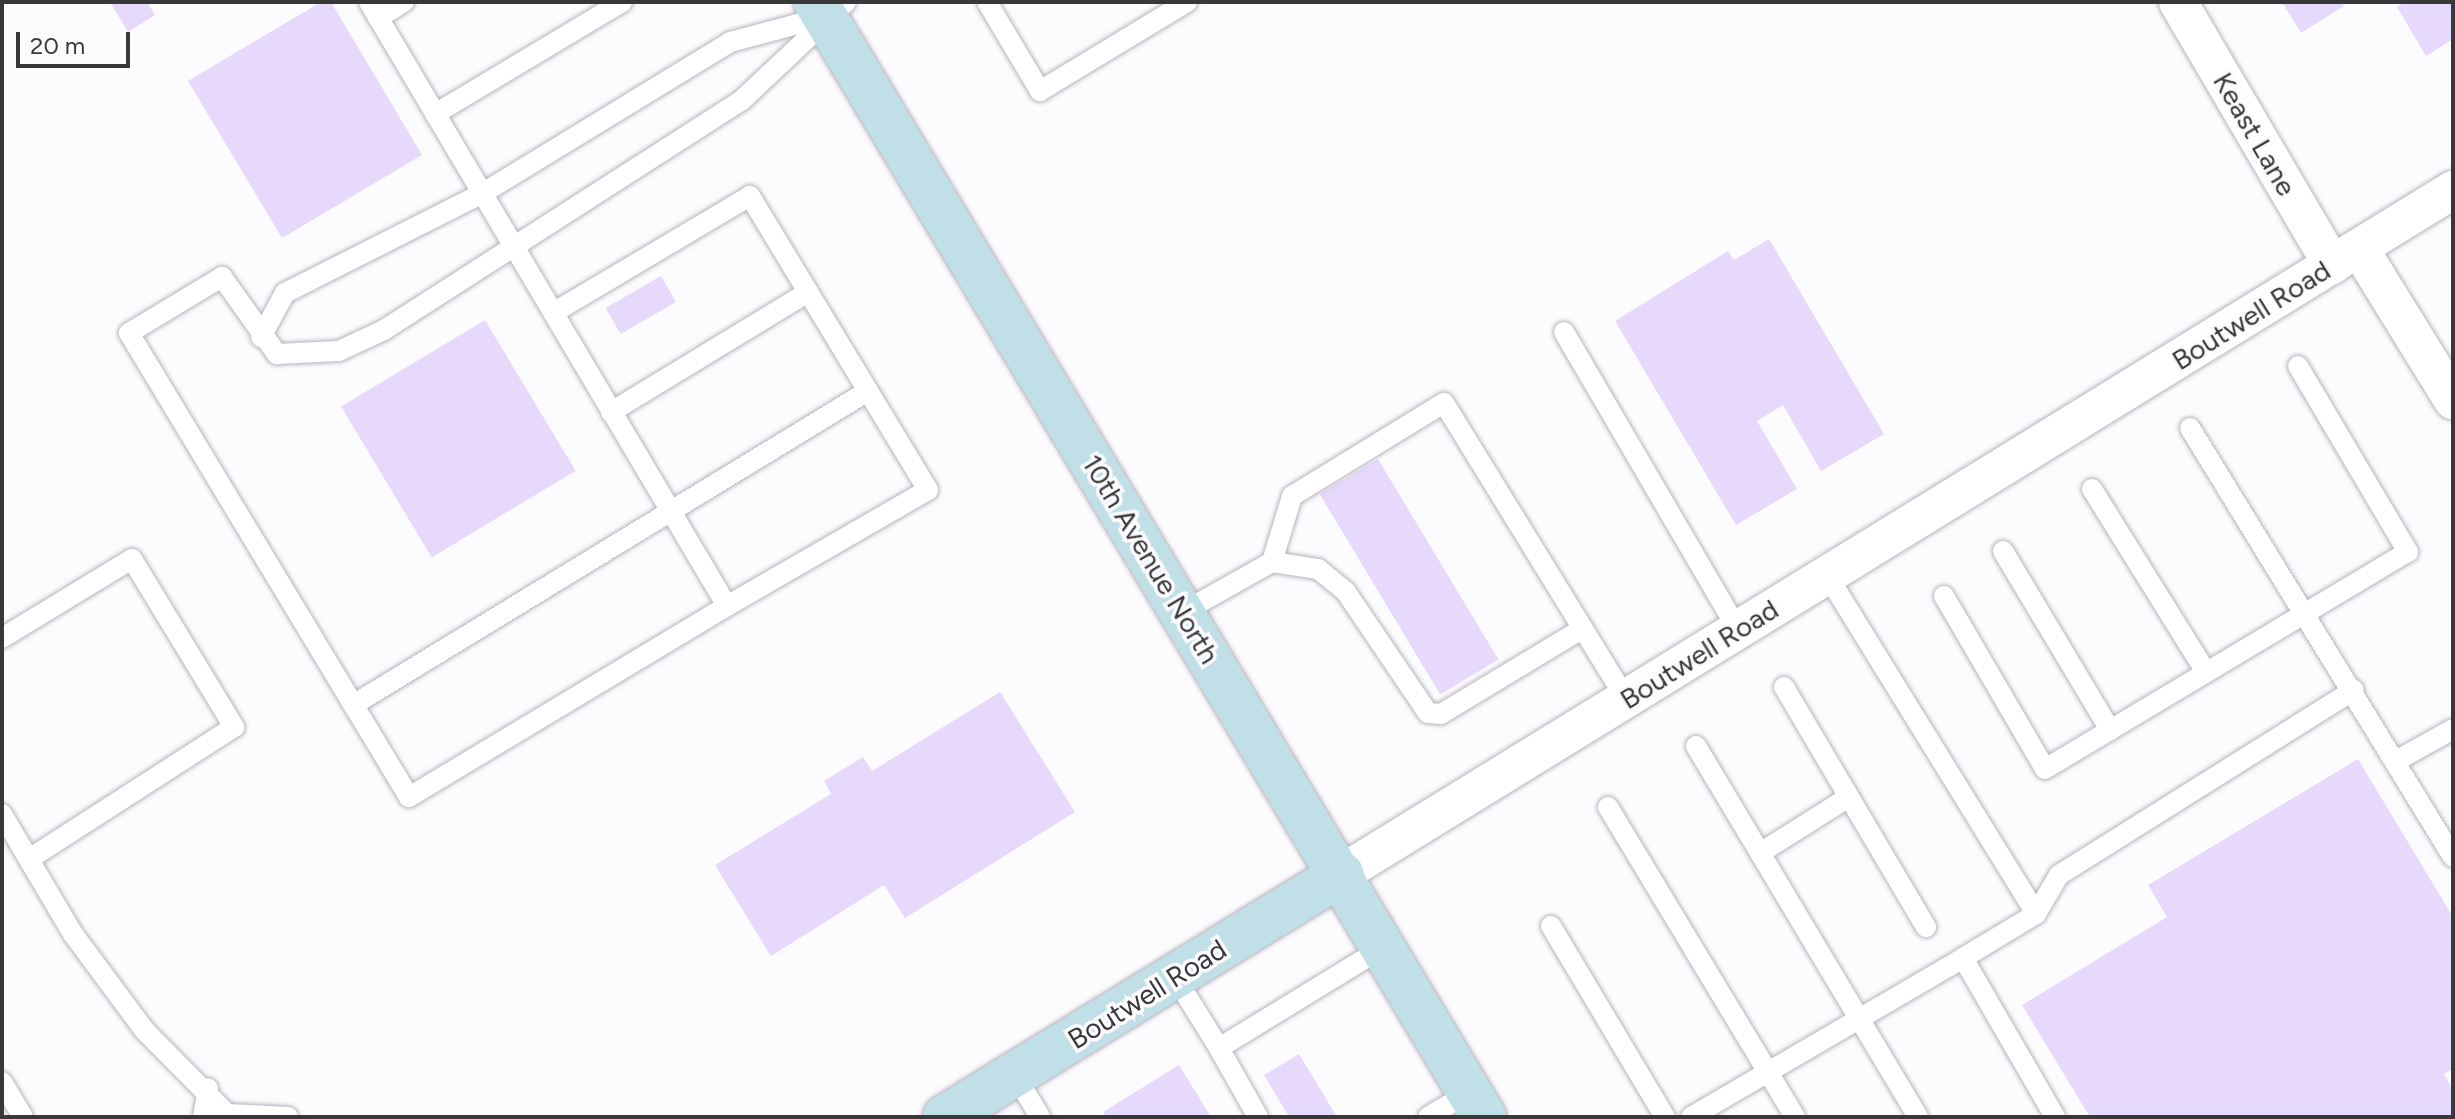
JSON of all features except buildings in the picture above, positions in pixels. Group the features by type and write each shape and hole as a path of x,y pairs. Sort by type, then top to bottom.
{"street":[{"name":"Keast Lane","path":"2178,2 2346,257 2453,400"},
{"name":"10th Avenue North","path":"829,7 1183,612 1477,1105"},
{"name":"Boutwell Road","path":"945,1117 2453,190"}],"lane":[{"path":"404,2 373,10 727,606"},
{"path":"435,114 622,2"},
{"path":"991,4 1040,91 1187,2"},
{"path":"261,337 285,293 483,193 730,42 829,7"},
{"path":"553,313 750,196 928,490 727,606 409,797 129,333 222,277 261,337 277,354 339,351 515,249 742,100 829,7"},
{"path":"611,412 808,292"},
{"path":"1564,332 1738,630"},
{"path":"1944,596 2045,769 2408,552 2298,366"},
{"path":"353,705 868,391"},
{"path":"1272,562 1292,496 1444,403 1626,699"},
{"path":"2190,428 2354,690 2453,857"},
{"path":"2092,489 2206,672"},
{"path":"2003,551 2110,730"},
{"path":"2,638 132,559 234,727 29,859"},
{"path":"1183,612 1272,562 1318,569 1346,592 1428,713 1441,714 1582,629"},
{"path":"1827,575 2036,914"},
{"path":"1784,687 1926,927"},
{"path":"1691,1117 1769,1074 2036,914 2059,875 2354,690"},
{"path":"2396,761 2453,729"},
{"path":"1696,746 1862,1017 1918,1117"},
{"path":"1760,853 1849,797"},
{"path":"1608,807 1795,1117"},
{"path":"2,814 145,1031 208,1088 229,1116 288,1117"},
{"path":"1551,926 1665,1117"},
{"path":"1219,1048 1384,947"},
{"path":"1963,958 2055,1117"},
{"path":"1175,977 1258,1117"},
{"path":"1015,1075 1040,1117"},
{"path":"2,1082 23,1117"},
{"path":"203,1117 208,1088"},
{"path":"1428,1117 1477,1105"}]}
